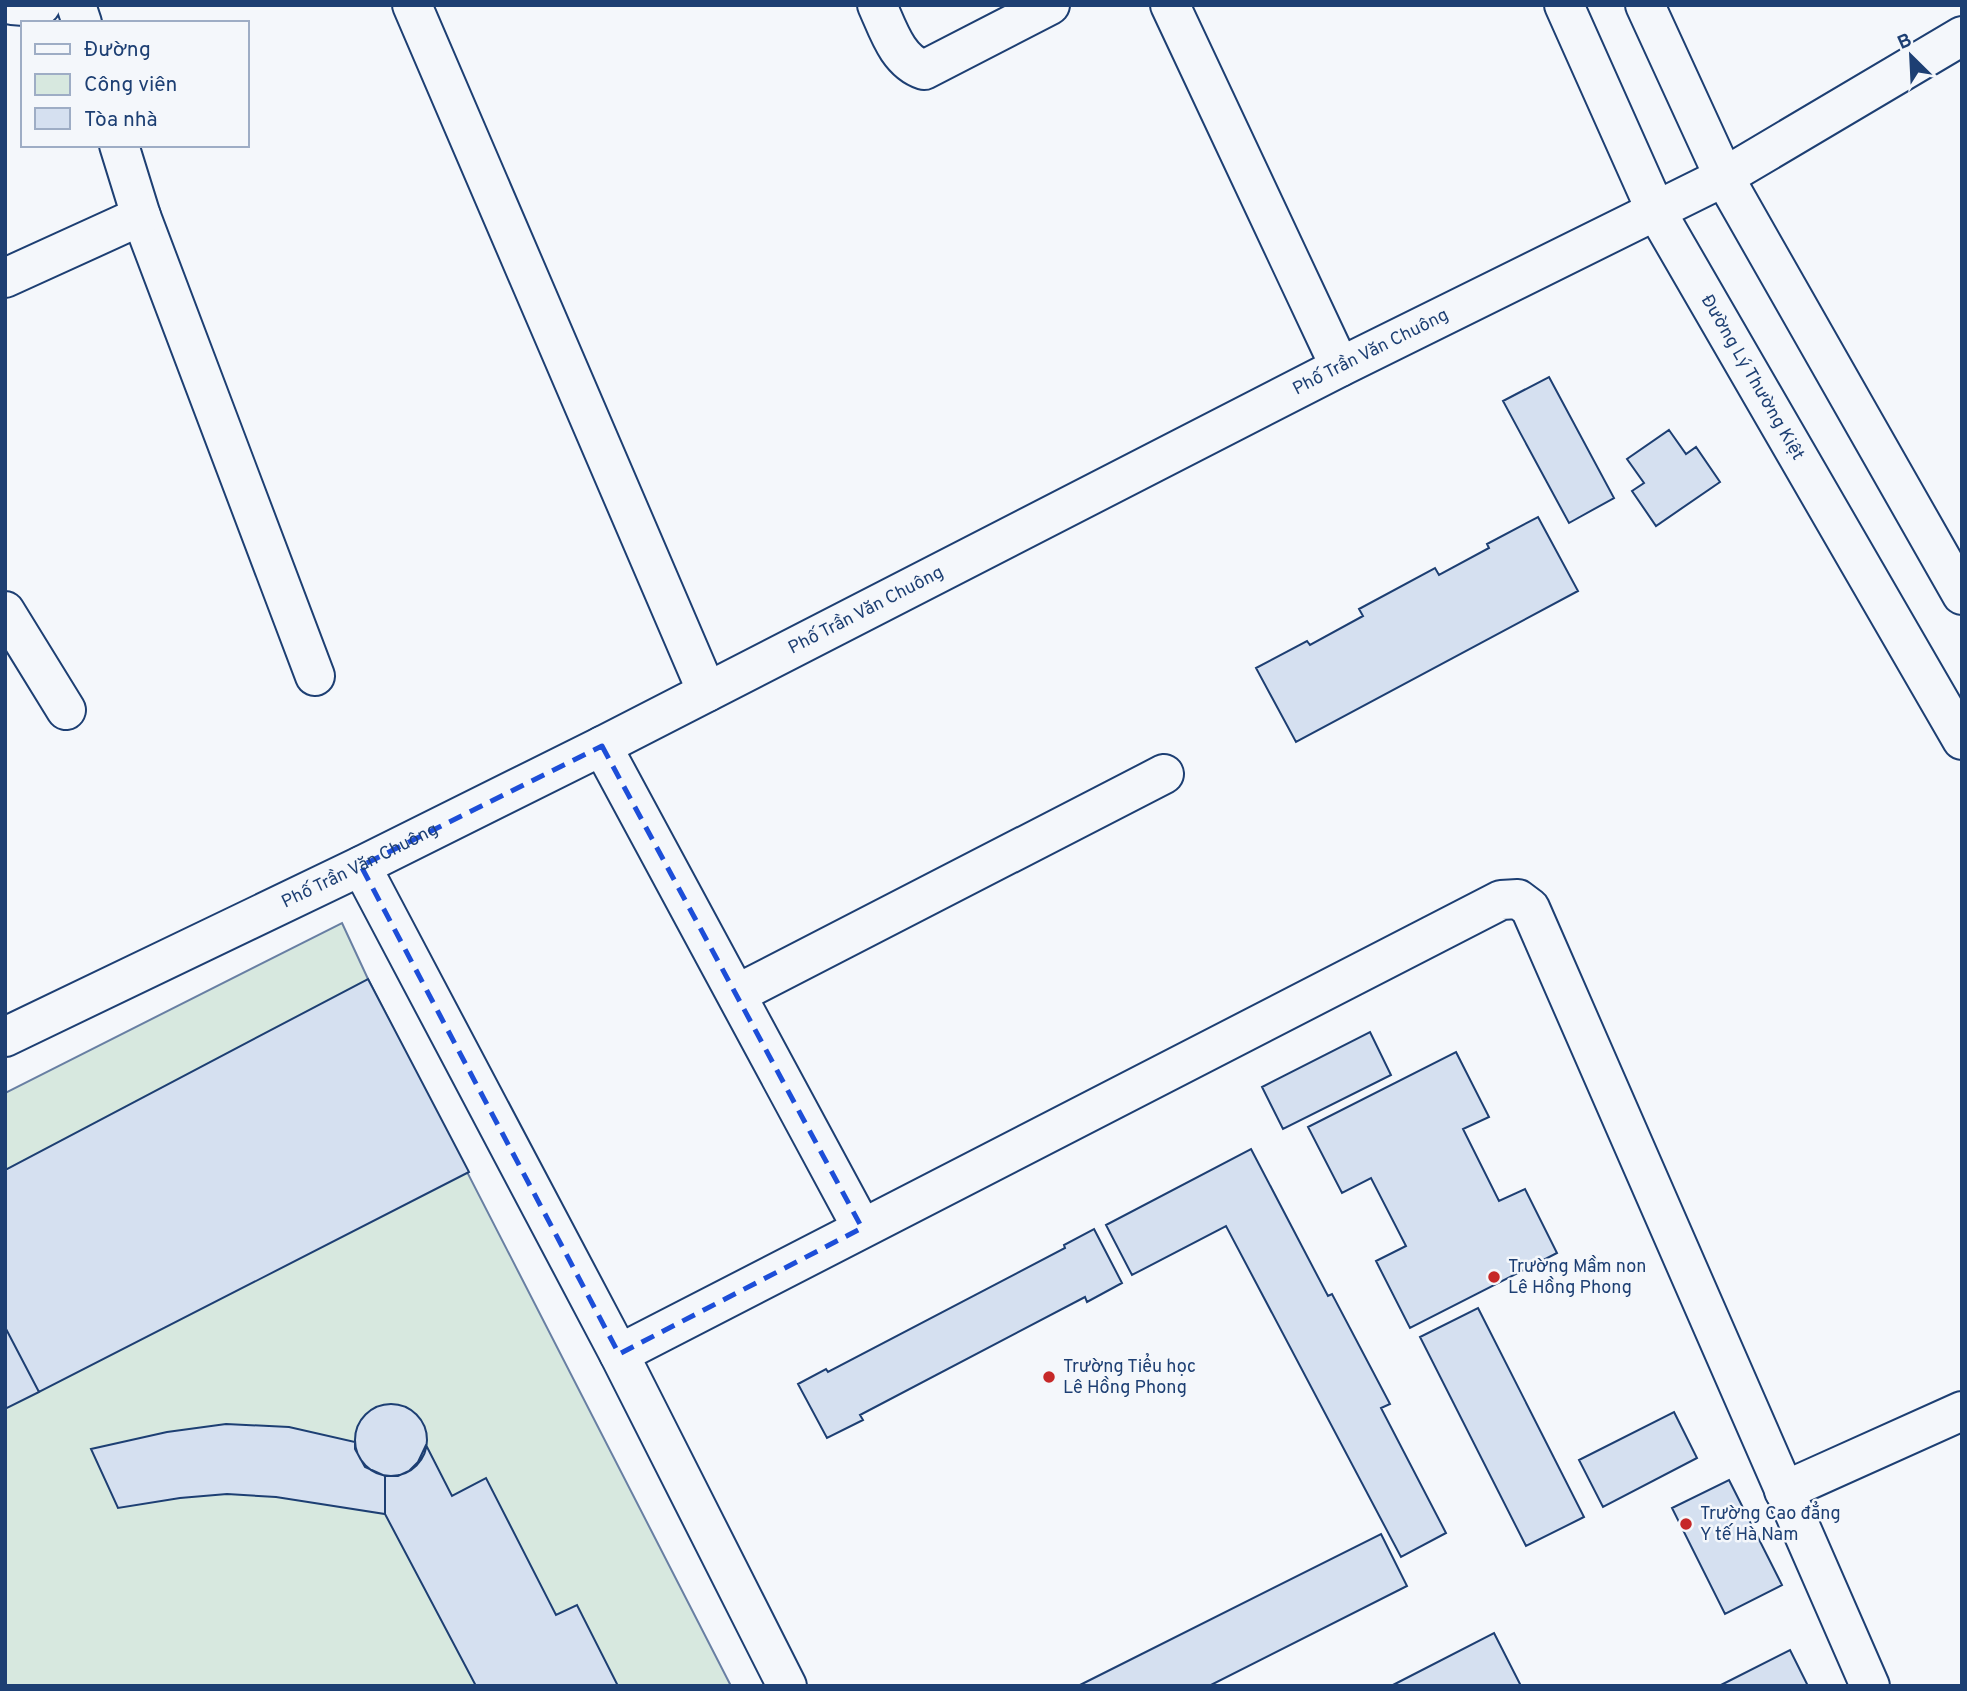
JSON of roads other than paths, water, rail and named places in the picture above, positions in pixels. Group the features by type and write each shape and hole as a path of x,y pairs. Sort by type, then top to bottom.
{"street":[{"path":"12,5 41,5"},
{"path":"411,5 707,692"},
{"path":"877,5 897,47 911,65 924,70 1050,5"},
{"path":"1170,5 1339,367"},
{"name":"Đường Lý Thường Kiệt","path":"1564,5 1656,211 1962,740"},
{"path":"1646,5 1724,177 1958,581"},
{"name":"Phố Trần Văn Chuông","path":"5,1037 361,866 602,746 1339,367 1724,177 1962,36"},
{"path":"120,147 141,216 315,676"},
{"path":"5,278 141,216"},
{"path":"5,611 66,710"},
{"path":"602,746 862,1228"},
{"path":"737,994 1164,774"},
{"path":"361,866 619,1354 787,1686"},
{"path":"619,1354 1501,900 1518,899 1530,908 1870,1686"},
{"path":"1784,1491 1962,1411"}],"place":[{"name":"Trường Mầm non Lê Hồng Phong","path":"1494,1277"},
{"name":"Trường Tiểu học Lê Hồng Phong","path":"1049,1377"},
{"name":"Trường Cao đẳng Y tế Hà Nam","path":"1686,1524"}]}
